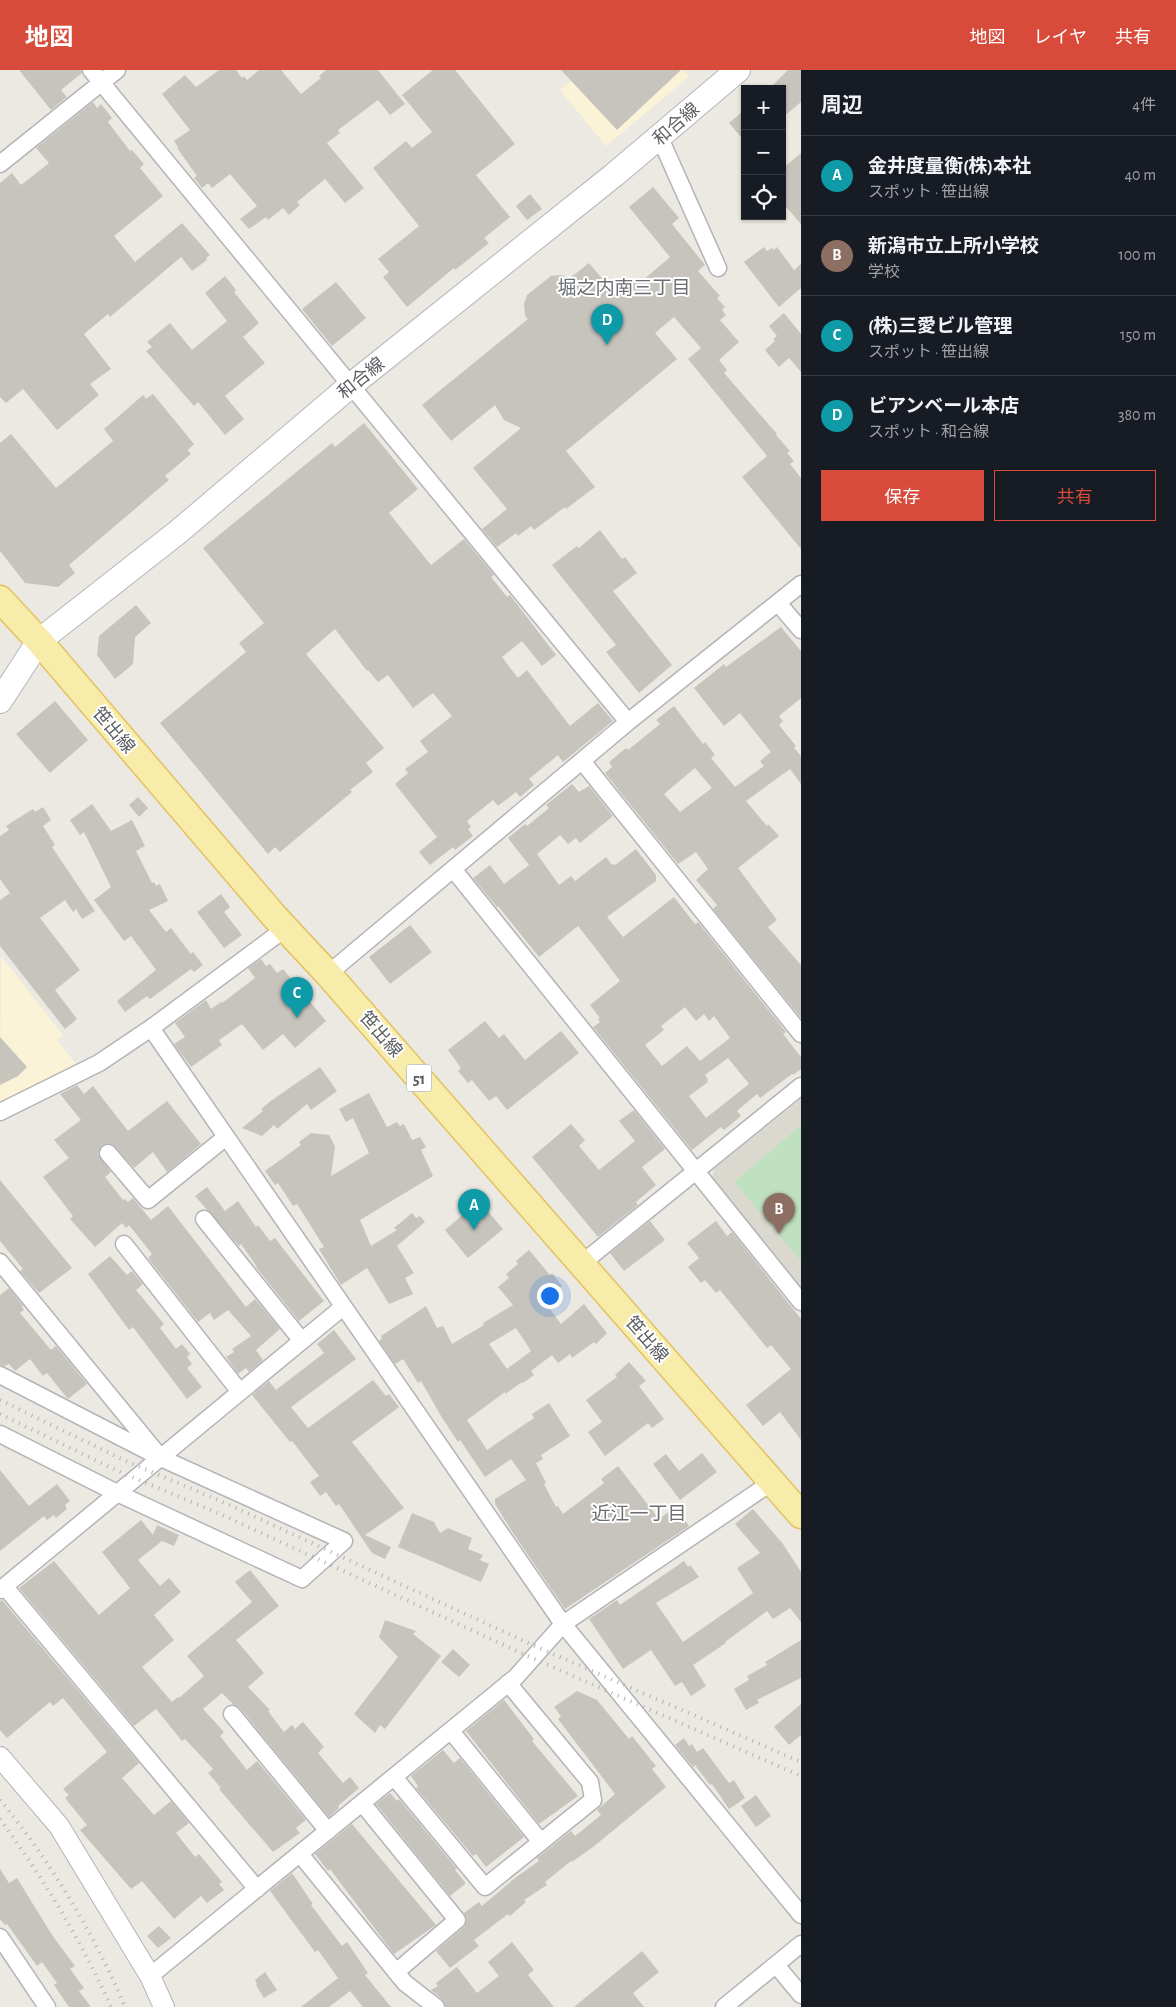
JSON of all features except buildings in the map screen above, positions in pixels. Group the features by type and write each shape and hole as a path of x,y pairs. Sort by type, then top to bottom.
{"main road":[{"name":"和合線","path":"0,701 39,641 178,532 350,386 660,138 737,71"},
{"name":"笹出線","path":"0,599 39,641 268,909 328,974 801,1515"}],"street":[{"path":"91,70 628,722"},
{"path":"0,164 117,70"},
{"path":"660,138 718,268"},
{"path":"328,974 628,722 801,584"},
{"path":"778,602 801,630"},
{"path":"582,761 801,1034"},
{"path":"453,869 801,1302"},
{"path":"0,1112 99,1063 151,1028 286,928"},
{"path":"151,1028 563,1624 801,1915"},
{"path":"581,1264 801,1086"},
{"path":"108,1153 148,1200 226,1137"},
{"path":"204,1219 302,1341"},
{"path":"124,1244 240,1392"},
{"path":"0,1262 161,1458"},
{"path":"257,1889 2,1588 344,1307"},
{"path":"0,1375 161,1458 344,1541 302,1580 117,1494 0,1434"},
{"path":"150,1976 516,1677 563,1624 772,1482"},
{"path":"394,1777 485,1887 593,1800 590,1782 508,1683"},
{"path":"232,1714 328,1831"},
{"path":"451,1731 541,1842"},
{"path":"0,1757 59,1826 150,1976 164,2007"},
{"path":"362,1803 457,1920 396,1972"},
{"path":"300,1854 405,1983 436,2007"},
{"path":"0,1938 47,2007"},
{"path":"724,2007 801,1944"},
{"path":"776,1965 801,1995"}],"shaded area":[{"path":"585,70 683,70 689,77 606,146 560,90"},
{"path":"1,956 63,1035 57,1040 77,1065 0,1104"},
{"path":"801,1099 801,1289 712,1179 714,1169"}],"green space":[{"path":"801,1125 801,1261 734,1182"}],"railway":[{"path":"0,1400 126,1461 225,1503 537,1647 801,1762"},
{"path":"0,1414 120,1472 220,1514 532,1658 801,1776"},
{"path":"0,1800 36,1847 70,1899 100,1953 125,2007"},
{"path":"0,1819 60,1910 87,1958 111,2007"}],"place":[{"name":"ビアンベール本店","path":"607,345"},
{"name":"(株)三愛ビル管理","path":"297,1018"},
{"name":"金井度量衡(株)本社","path":"474,1230"},
{"name":"新潟市立上所小学校","path":"779,1234"}],"district":[{"name":"堀之内南三丁目","path":"624,287"},
{"name":"近江一丁目","path":"639,1513"}]}
